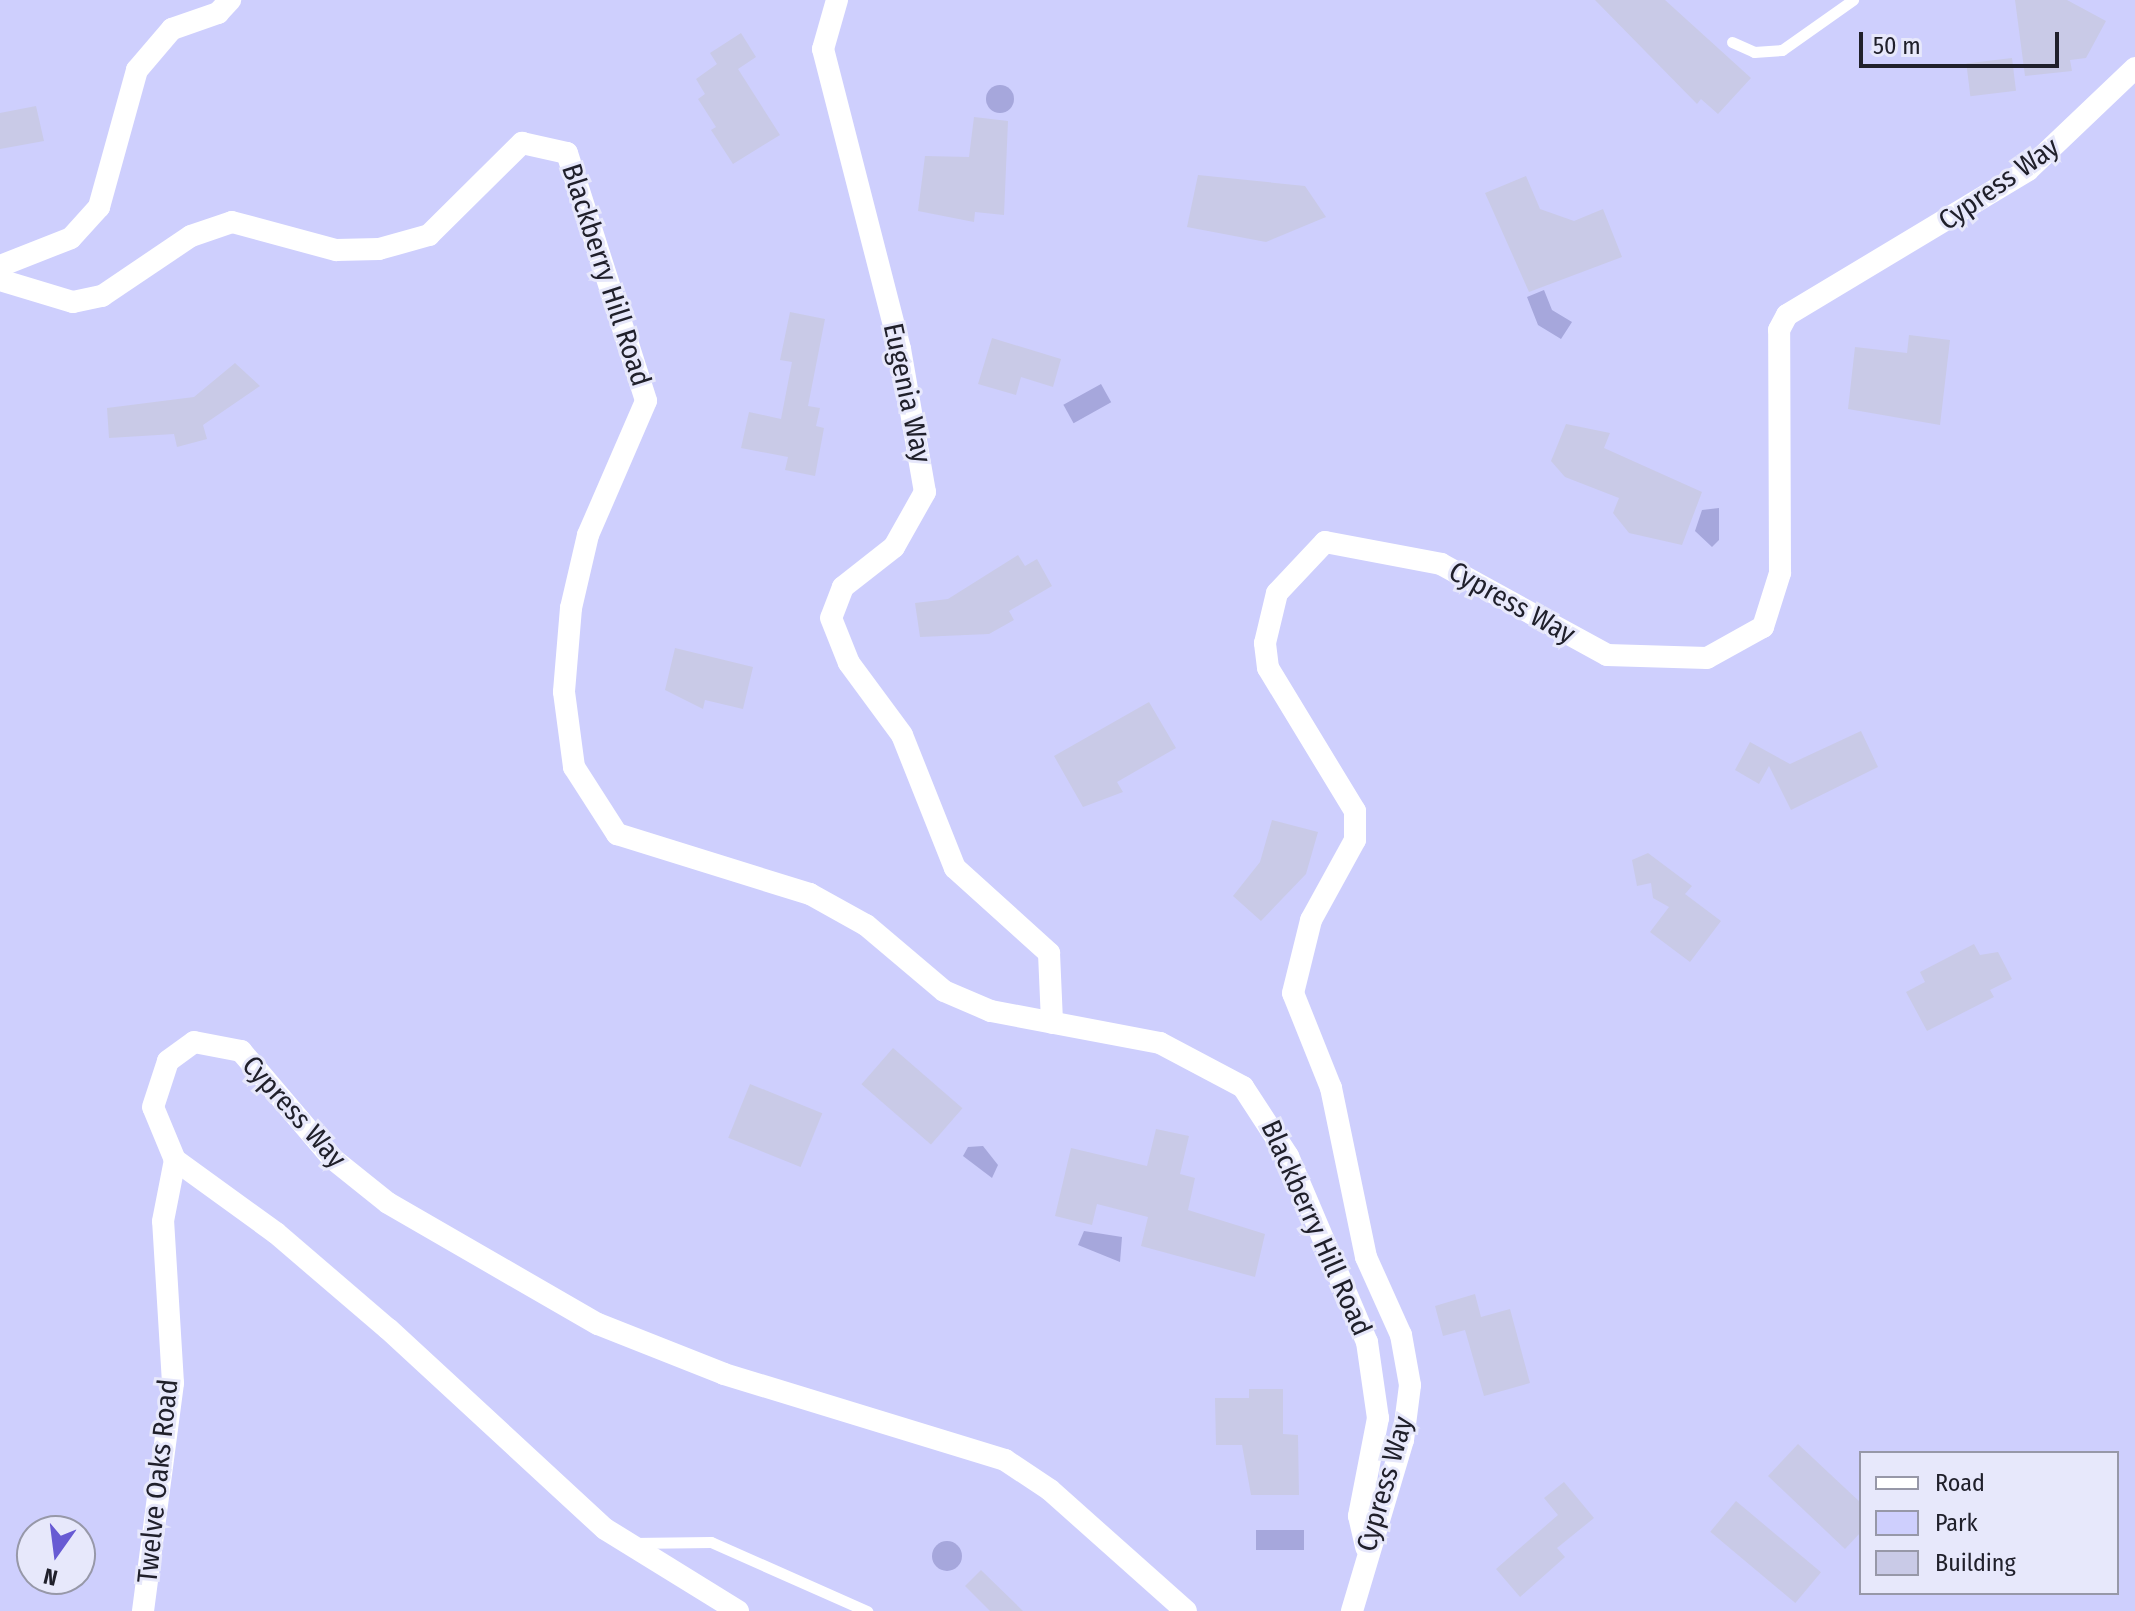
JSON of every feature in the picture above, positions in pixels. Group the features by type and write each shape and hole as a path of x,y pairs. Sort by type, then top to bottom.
{"street":[{"path":"0,266 71,238 99,207 137,70 172,29 218,13 230,0"},
{"name":"Eugenia Way","path":"837,0 823,49 900,349 925,492 894,547 843,587 831,618 849,663 902,735 955,868 1049,953 1052,1023"},
{"name":"Cypress Way","path":"1352,1611 1366,1547 1403,1440 1410,1385 1401,1335 1366,1257 1331,1088 1293,993 1311,920 1355,840 1355,811 1268,668 1265,643 1277,593 1325,542 1441,564 1607,655 1707,658 1763,627 1780,573 1779,330 1787,315 2028,170 2135,68"},
{"name":"Blackberry Hill Road","path":"0,280 73,302 102,296 191,236 232,222 336,250 379,249 429,235 522,143 567,153 646,401 588,535 571,608 564,692 574,767 617,834 810,894 866,925 944,991 991,1011 1189,1053 1263,1109 1367,1342 1378,1418 1359,1516 1366,1547"},
{"name":"Cypress Way","path":"175,1160 153,1107 168,1061 194,1042 241,1051 333,1159 388,1203 598,1324 724,1374 1005,1460 1050,1490 1186,1611"},
{"path":"175,1160 287,1243 628,1544 738,1611"},
{"name":"Twelve Oaks Road","path":"143,1611 173,1383 163,1221 175,1160"}],"lane":[{"path":"1732,42 1754,52 1782,50 1853,0"},
{"path":"628,1544 711,1542 867,1611"}],"green space":[{"path":"0,0 2135,0 2135,1611 0,1611"}],"shaded area":[{"path":"1000,85 1010,89 1014,99 1010,109 1000,113 990,109 986,99 990,89"},
{"path":"1544,290 1552,310 1572,322 1561,339 1538,325 1527,297"},
{"path":"1101,384 1111,402 1074,423 1063,405"},
{"path":"1719,508 1719,540 1712,547 1695,531 1702,510"},
{"path":"983,1146 998,1165 992,1178 963,1156 968,1147"},
{"path":"1084,1231 1122,1237 1120,1262 1078,1245"},
{"path":"1256,1530 1304,1530 1304,1550 1256,1550"},
{"path":"947,1541 958,1545 962,1556 958,1567 947,1571 936,1567 932,1556 936,1545"}],"building":[{"path":"1595,0 1665,0 1751,78 1718,114 1701,99 1697,104"},
{"path":"2015,0 2067,0 2106,21 2086,58 2070,60 2072,71 2025,76"},
{"path":"741,33 756,57 738,69 780,135 733,164 711,130 716,127 698,99 705,94 696,79 717,64 710,53"},
{"path":"2012,58 2016,91 1970,96 1966,64"},
{"path":"36,106 44,141 0,149 0,113"},
{"path":"974,117 1008,121 1004,215 975,212 974,222 918,211 925,156 969,157"},
{"path":"1198,175 1305,186 1326,217 1266,242 1187,227"},
{"path":"1526,176 1540,209 1574,221 1603,209 1622,257 1529,292 1485,193"},
{"path":"790,312 825,319 808,406 820,408 816,426 824,428 815,476 785,470 788,457 741,448 749,412 781,419 792,362 780,360"},
{"path":"1909,335 1950,340 1940,425 1848,409 1855,347 1907,353"},
{"path":"992,338 1061,359 1053,387 1021,377 1016,395 978,384"},
{"path":"235,363 260,386 203,425 207,439 177,447 174,434 109,438 107,408 194,397"},
{"path":"1566,424 1610,433 1604,448 1702,492 1682,545 1629,533 1613,513 1619,498 1565,477 1551,461"},
{"path":"1018,555 1025,566 1037,559 1052,586 1009,611 1014,620 989,634 920,637 915,603 948,599"},
{"path":"675,648 753,667 743,709 705,700 703,709 665,690"},
{"path":"1149,702 1176,748 1117,782 1123,792 1083,807 1054,756"},
{"path":"1861,731 1878,767 1791,810 1769,766 1759,784 1735,770 1750,742 1790,764"},
{"path":"1272,820 1318,832 1306,874 1261,921 1233,896 1260,862"},
{"path":"1648,853 1692,886 1685,894 1721,921 1690,962 1650,932 1669,907 1653,898 1651,883 1637,886 1632,860"},
{"path":"1974,944 1980,955 1998,952 2012,979 1990,990 1994,997 1927,1031 1906,992 1925,982 1920,972"},
{"path":"893,1048 962,1108 931,1145 862,1084"},
{"path":"750,1084 822,1113 801,1167 728,1138"},
{"path":"1156,1129 1189,1136 1180,1174 1195,1178 1188,1210 1265,1234 1255,1277 1141,1246 1148,1217 1097,1204 1092,1225 1055,1216 1071,1148 1147,1166"},
{"path":"1475,1294 1481,1317 1510,1309 1530,1383 1484,1396 1465,1330 1443,1336 1435,1306"},
{"path":"1249,1389 1283,1389 1283,1434 1298,1435 1299,1495 1251,1495 1242,1445 1216,1445 1215,1398 1249,1398"},
{"path":"1798,1444 1859,1501 1859,1534 1845,1549 1768,1476"},
{"path":"1564,1482 1594,1518 1557,1548 1565,1557 1520,1597 1496,1569 1558,1515 1544,1498"},
{"path":"1736,1501 1821,1572 1795,1603 1710,1532"},
{"path":"981,1570 1023,1611 990,1611 965,1586"}]}
